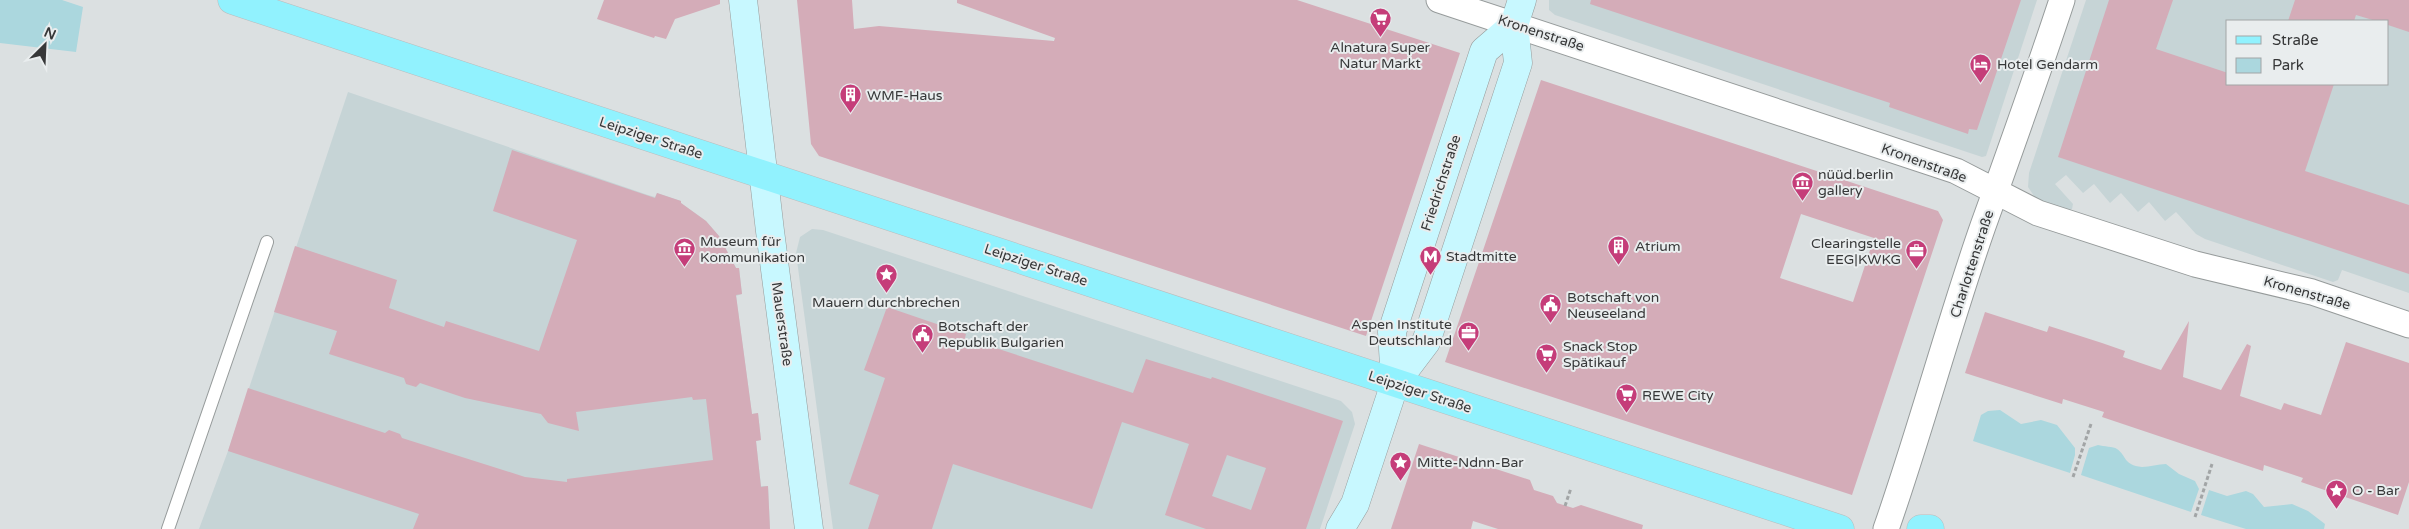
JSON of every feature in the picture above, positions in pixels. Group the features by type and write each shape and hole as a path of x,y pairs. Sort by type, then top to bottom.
{"main road":[{"name":"Leipziger Straße","path":"232,0 1840,529"},
{"path":"1920,529 1930,529"}],"street":[{"name":"Mauerstraße","path":"744,0 763,176 809,529"},
{"name":"Kronenstraße","path":"1439,0 1518,12 1956,172 2038,212 2195,264 2312,292 2409,325"},
{"name":"Charlottenstraße","path":"1886,529 1996,192 2062,0"},
{"name":"Friedrichstraße","path":"1395,384 1392,332 1484,51 1518,12"},
{"name":"Friedrichstraße","path":"1340,529 1354,516 1395,384 1426,342 1518,63 1518,12"}],"lane":[{"path":"168,529 268,242"}],"path":[{"path":"2073,477 2090,424"},
{"path":"2195,517 2212,464"},
{"path":"1565,506 1571,488"}],"shaded area":[{"path":"1549,0 2037,0 1986,156 1982,157 1555,15 1549,10"},
{"path":"2086,0 2409,0 2409,293 2342,270 2338,280 2333,282 2205,239 2196,234 2176,212 2165,221 2149,202 2138,212 2121,193 2110,203 2094,184 2083,193 2066,175 2055,184 2073,204 2072,209 2068,211 2036,199 2028,187 2029,173"},
{"path":"348,92 648,195 655,197 657,193 681,201 681,203 706,221 719,236 736,268 739,268 742,294 736,296 752,414 758,413 761,440 756,441 761,486 768,486 770,529 199,529 228,451"},
{"path":"812,229 823,230 1341,401 1352,412 1355,424 1320,529 833,529 796,253 800,237"}],"green space":[{"path":"0,0 62,0 83,7 76,52 0,43"},
{"path":"2000,410 2021,424 2041,420 2057,425 2075,448 2070,473 1973,441 1981,415 1988,411"},
{"path":"2098,445 2117,449 2128,462 2136,466 2166,464 2179,474 2195,481 2199,489 2191,512 2081,475 2089,448"},
{"path":"2209,490 2227,496 2246,491 2253,494 2264,507 2292,504 2308,511 2325,524 2324,529 2246,529 2201,515"}],"building":[{"path":"604,0 720,0 720,4 675,19 666,39 655,36 654,38 597,19"},
{"path":"797,0 852,0 854,29 879,26 1054,41 1055,38 957,3 957,0 1297,0 1460,53 1366,336 819,156 811,144"},
{"path":"1591,0 2021,0 1977,130 1969,129 1968,134 1889,107 1890,103 1590,4"},
{"path":"2109,0 2173,0 2156,49 2226,72 2226,85 2334,85 2305,171 2409,205 2409,274 2058,157"},
{"path":"2295,0 2409,0 2409,32 2389,25 2389,20 2373,20 2356,15 2354,20 2288,20"},
{"path":"1541,80 1938,211 1943,220 1852,495 1445,362","holes":["1801,214 1874,238 1853,302 1780,278"]},
{"path":"512,150 655,198 657,193 681,201 681,203 706,221 719,236 736,268 739,268 742,294 736,295 752,414 758,413 761,440 756,441 761,487 768,486 770,529 413,529 419,514 228,451 248,388 385,433 389,430 400,434 402,438 525,477 567,482 567,479 713,460 706,399 693,400 692,397 576,412 579,431 548,423 541,414 465,398 420,383 416,387 406,384 404,378 329,354 337,331 274,312 295,246 397,280 389,308 444,327 446,321 539,351 577,240 493,211"},
{"path":"887,307 966,334 965,338 1133,393 1146,359 1211,379 1212,377 1343,421 1306,529 1206,529 1165,515 1189,444 1122,422 1092,509 953,464 932,529 868,529 879,495 849,484 885,378 864,370","holes":["1227,455 1266,468 1251,510 1212,496"]},
{"path":"1985,312 2047,332 2049,326 2102,343 2125,351 2123,357 2161,370 2189,321 2183,377 2221,390 2247,344 2251,346 2240,396 2281,410 2284,403 2321,415 2346,342 2409,363 2409,482 2398,515 2301,482 2303,478 2264,465 2263,471 2102,417 2104,412 2063,399 2062,404 1965,373"},
{"path":"1419,444 1530,480 1534,490 1553,496 1557,503 1573,508 1581,505 1643,525 1642,529 1498,529 1473,521 1471,529 1391,529"}],"place":[{"name":"Alnatura Super Natur Markt","path":"1380,38"},
{"name":"Hotel Gendarm","path":"1981,83"},
{"name":"WMF-Haus","path":"851,114"},
{"name":"nüüd.berlin gallery","path":"1802,201"},
{"name":"Atrium","path":"1619,265"},
{"name":"Museum für Kommunikation","path":"684,268"},
{"name":"Clearingstelle EEG|KWKG","path":"1917,270"},
{"name":"Stadtmitte","path":"1430,275"},
{"name":"Mauern durchbrechen","path":"886,293"},
{"name":"Botschaft von Neuseeland","path":"1551,324"},
{"name":"Aspen Institute Deutschland","path":"1468,351"},
{"name":"Botschaft der Republik Bulgarien","path":"922,353"},
{"name":"Snack Stop Spätikauf","path":"1547,373"},
{"name":"REWE City","path":"1626,414"},
{"name":"Mitte-Ndnn-Bar","path":"1401,481"},
{"name":"O - Bar","path":"2336,509"}]}
